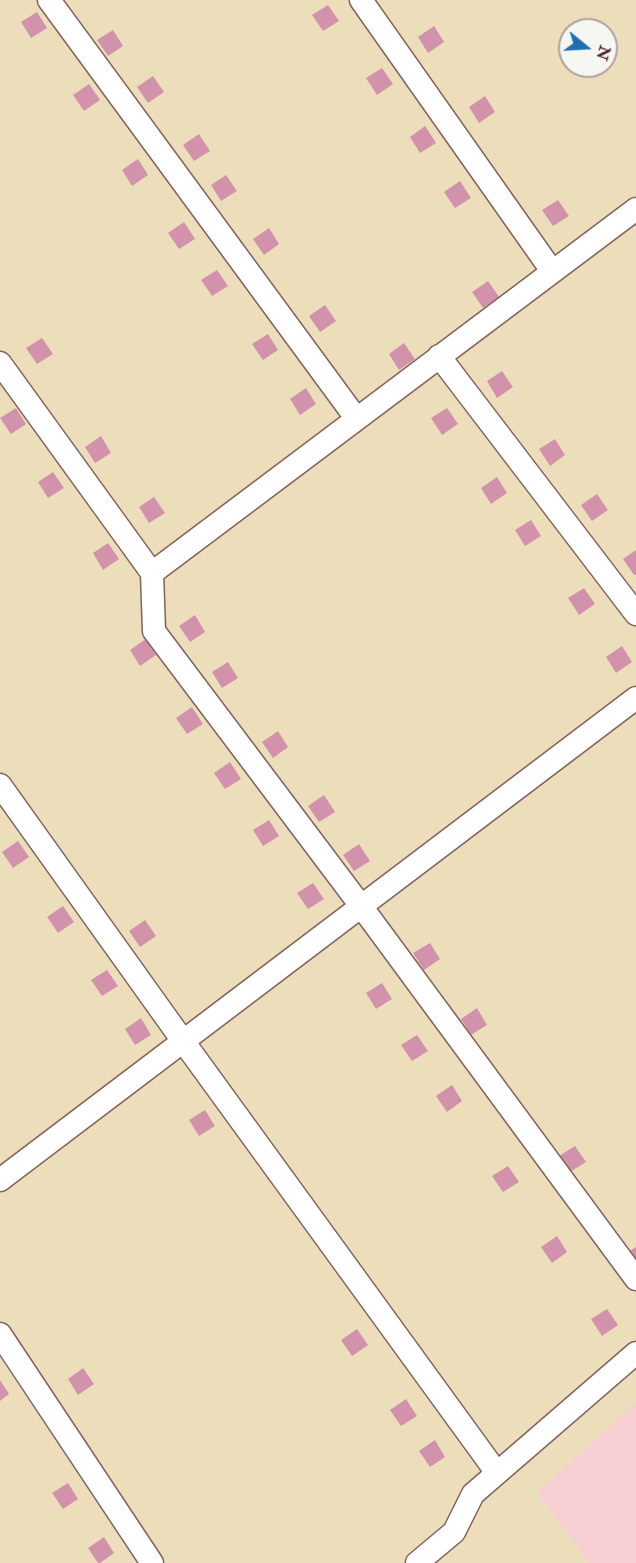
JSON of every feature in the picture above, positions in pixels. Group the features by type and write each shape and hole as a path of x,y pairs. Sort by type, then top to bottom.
{"street":[{"path":"49,0 356,418"},
{"path":"361,0 552,272"},
{"path":"152,573 636,209"},
{"path":"439,356 636,614"},
{"path":"0,363 152,573 154,631 361,906 636,1279"},
{"path":"0,1180 636,698"},
{"path":"0,784 183,1041 498,1473"},
{"path":"0,1334 152,1563"},
{"path":"417,1563 454,1532 473,1494 636,1353"}],"shaded area":[{"path":"636,1403 636,1563 589,1563 537,1492"}],"building":[{"path":"328,5 339,21 323,31 312,15"},
{"path":"37,12 47,28 31,38 21,22"},
{"path":"434,26 444,42 428,53 418,37"},
{"path":"113,30 123,46 108,56 97,40"},
{"path":"382,68 393,84 377,95 366,78"},
{"path":"153,76 164,92 148,103 137,87"},
{"path":"89,84 100,100 84,111 73,95"},
{"path":"485,96 495,112 479,123 469,107"},
{"path":"425,126 436,143 420,153 410,137"},
{"path":"199,134 210,151 194,161 183,145"},
{"path":"138,159 148,175 132,186 122,170"},
{"path":"226,175 237,191 221,201 211,185"},
{"path":"460,181 471,198 455,208 444,192"},
{"path":"558,200 569,216 553,226 542,210"},
{"path":"184,222 195,239 179,249 168,233"},
{"path":"269,228 279,244 264,255 253,239"},
{"path":"217,270 228,286 212,296 201,280"},
{"path":"488,281 499,297 483,308 472,292"},
{"path":"325,305 336,321 320,332 309,316"},
{"path":"268,334 278,350 263,360 252,344"},
{"path":"42,338 53,354 37,364 26,348"},
{"path":"404,343 415,359 399,370 389,354"},
{"path":"502,371 513,387 497,398 487,381"},
{"path":"306,388 316,404 300,415 290,399"},
{"path":"16,408 26,424 11,434 0,418"},
{"path":"447,408 458,424 442,435 431,418"},
{"path":"101,436 111,453 95,463 85,447"},
{"path":"555,439 565,455 550,466 539,449"},
{"path":"53,472 64,488 48,498 38,482"},
{"path":"497,477 507,493 491,504 481,488"},
{"path":"597,494 608,510 592,521 581,505"},
{"path":"154,497 165,513 149,523 139,507"},
{"path":"531,520 541,536 525,546 515,530"},
{"path":"108,543 119,559 103,570 93,553"},
{"path":"636,550 636,574 634,575 623,559"},
{"path":"584,588 595,604 579,615 568,598"},
{"path":"195,615 205,632 190,642 179,626"},
{"path":"146,639 156,655 140,666 130,650"},
{"path":"622,646 632,662 616,673 606,657"},
{"path":"228,662 238,678 222,688 212,672"},
{"path":"192,707 203,724 187,734 176,718"},
{"path":"278,731 288,747 273,758 262,742"},
{"path":"230,762 241,779 225,789 214,773"},
{"path":"324,795 335,812 319,822 308,806"},
{"path":"269,820 279,836 263,846 253,830"},
{"path":"18,841 29,857 13,868 2,852"},
{"path":"359,844 370,861 354,871 343,855"},
{"path":"313,883 324,899 308,909 297,893"},
{"path":"63,906 74,922 58,933 47,917"},
{"path":"145,920 156,936 140,947 129,931"},
{"path":"430,943 440,959 424,970 413,953"},
{"path":"107,970 118,986 102,996 91,980"},
{"path":"382,983 392,999 376,1009 366,993"},
{"path":"477,1008 487,1025 471,1035 461,1019"},
{"path":"141,1018 151,1035 135,1045 125,1029"},
{"path":"417,1035 428,1051 412,1061 401,1045"},
{"path":"452,1085 462,1101 447,1112 436,1096"},
{"path":"205,1110 215,1126 199,1136 189,1120"},
{"path":"575,1146 586,1162 570,1172 559,1156"},
{"path":"508,1166 519,1182 503,1192 492,1176"},
{"path":"557,1236 567,1252 552,1263 541,1247"},
{"path":"636,1247 636,1265 628,1252"},
{"path":"607,1309 618,1325 602,1336 591,1319"},
{"path":"357,1329 368,1345 352,1356 341,1340"},
{"path":"83,1368 94,1384 78,1395 68,1379"},
{"path":"0,1380 9,1394 0,1401"},
{"path":"406,1399 417,1416 401,1426 390,1410"},
{"path":"435,1440 445,1457 430,1467 419,1451"},
{"path":"68,1483 78,1499 63,1509 52,1493"},
{"path":"104,1537 114,1553 98,1563 88,1548"}]}
